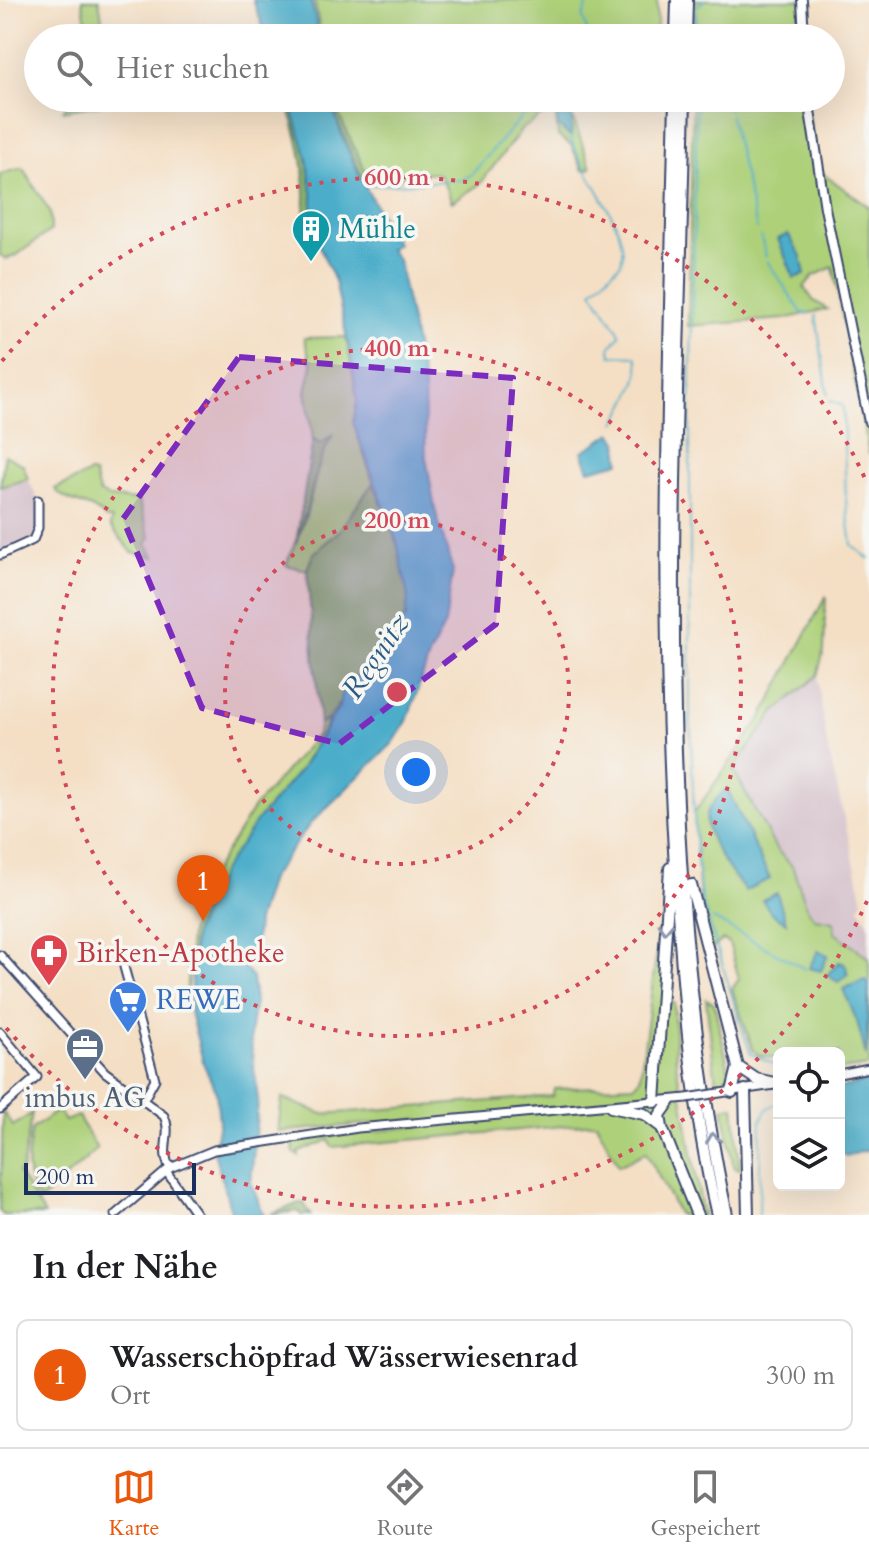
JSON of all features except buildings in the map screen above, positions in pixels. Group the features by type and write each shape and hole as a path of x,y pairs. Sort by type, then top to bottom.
{"highway":[{"path":"676,24 677,0"},
{"path":"686,24 687,0"},
{"path":"675,112 665,598 672,850 687,1048 717,1215"},
{"path":"685,112 676,573 682,841 691,989 727,1215"},
{"path":"682,841 698,921 738,1067 732,1092"},
{"path":"655,1102 672,850"},
{"path":"738,1067 756,1079 773,1083"},
{"path":"745,1090 748,1215"},
{"path":"670,1101 662,1111 662,1128 697,1215"},
{"path":"611,1107 644,1114 662,1128"}],"main road":[{"path":"802,0 803,24"},
{"path":"810,112 825,208 869,422"}],"street":[{"path":"0,555 33,540 38,528 38,500"},
{"path":"0,955 105,1072 144,1099 167,1121 164,1151 168,1169 194,1214"},
{"path":"124,967 155,1079 144,1099"},
{"path":"0,1032 37,1077 0,1109"},
{"path":"845,1073 869,1068"},
{"path":"115,1215 168,1169 214,1150 279,1138 670,1101 773,1085"}],"highlighted area":[{"path":"239,357 513,378 496,624 339,744 202,708 123,519"}],"shaded area":[{"path":"28,479 41,506 41,533 32,544 0,557 0,487"},
{"path":"817,676 827,744 863,900 859,907 869,924 869,958 808,910 792,866 776,849 732,769 776,711"}],"green space":[{"path":"82,0 99,0 103,24 86,24"},
{"path":"314,0 657,0 657,24 319,24"},
{"path":"695,0 801,0 802,24 694,24"},
{"path":"290,112 293,112 307,158 313,199 311,228 300,235 305,183"},
{"path":"335,112 338,112 370,181 365,184"},
{"path":"338,112 548,112 522,129 480,184 452,202 440,175 435,173 411,174 397,181 370,181"},
{"path":"555,112 571,112 591,168 583,170 571,145 558,136"},
{"path":"693,112 808,112 818,170 869,207 869,455 833,267 813,276 804,287 813,300 827,309 784,319 688,326"},
{"path":"23,168 50,212 51,230 17,255 6,259 0,255 0,174"},
{"path":"346,337 357,401 353,422 373,483 339,531 313,554 307,570 286,565 306,516 321,455 332,437 320,444 313,439 306,391 312,366 304,338"},
{"path":"333,435 321,460 296,543 313,439 320,444"},
{"path":"5,455 23,465 28,479 0,487"},
{"path":"94,474 99,492 109,498 138,500 150,537 147,545 155,557 132,552 110,526 112,519 106,519 94,509 66,498 55,489"},
{"path":"373,483 405,570 408,605 394,637 352,681 335,710 320,724 307,570 313,554 339,531"},
{"path":"826,596 824,650 817,676 776,711 733,769 776,849 792,866 808,910 815,918 834,921 835,933 869,958 869,1066 845,1069 845,1047 773,1047 773,1058 759,1055 753,1050 732,989 739,979 729,943 723,940 711,949 701,918 694,813 762,717"},
{"path":"329,720 300,770 258,819 194,932 186,996 190,933 207,882 254,807 317,735 320,724"},
{"path":"658,941 670,1001 674,1004 676,1063 703,1215 679,1215 646,1152 619,1166 596,1123 332,1147 329,1140 299,1152 299,1156 294,1153 292,1141 420,1126 419,1119 278,1132 282,1098 323,1114 553,1096 554,1089 634,1085 640,1079"},
{"path":"706,999 714,1003 729,1070 726,1081 716,1083"},
{"path":"734,1106 740,1169 734,1168 723,1108"},
{"path":"58,1110 65,1121 78,1116 97,1149 40,1201 28,1176 32,1129"},
{"path":"3,1112 13,1126 32,1113 22,1169 18,1173 45,1215 3,1215 0,1211"},
{"path":"304,1203 311,1215 301,1215 299,1211 270,1215"}],"water":[{"path":"253,0 311,0 317,24 262,24"},
{"path":"293,112 335,112 350,155 397,244 389,249 398,260 424,385 426,457 435,509 453,571 445,624 430,654 407,721 393,743 310,824 270,879 257,921 254,957 240,962 252,978 255,1001 250,1035 258,1100 251,1183 264,1215 232,1215 214,1152 219,1121 216,1092 204,1065 190,1012 194,932 222,871 258,819 300,770 339,707 342,692 395,636 406,617 408,598 397,542 353,422 357,401 354,373 335,281 311,228 313,199 307,158"},
{"path":"563,112 572,119 571,137 558,126 557,117"},
{"path":"788,234 801,256 805,274 794,278 778,239"},
{"path":"612,433 618,441 620,462 589,470 582,452"},
{"path":"727,788 770,879 745,891 719,854 706,822 710,806"},
{"path":"777,893 786,922 772,914 762,900"},
{"path":"818,951 828,955 821,971 809,968"},
{"path":"839,962 845,964 848,974 838,982 827,975"},
{"path":"864,980 869,982 866,1056 857,1021 843,989"},
{"path":"869,1081 869,1150 846,1156 845,1155 845,1087"}],"waterway":[{"path":"585,24 583,17 589,0"},
{"path":"697,24 696,8 704,0"},
{"path":"364,186 461,180 471,175 522,116 529,112"},
{"path":"697,112 690,411 690,712 695,839 701,897 746,1040 751,1054 773,1064"},
{"path":"730,116 757,229"},
{"path":"570,136 612,216 622,249 621,263 592,291 620,335 610,348 611,355 636,356 638,364 633,390 616,423"},
{"path":"761,237 766,257"},
{"path":"767,261 802,313 809,313"},
{"path":"816,316 828,395"},
{"path":"830,401 843,406 846,501 852,545 869,559"},
{"path":"713,919 805,969"},
{"path":"759,1215 761,1120 767,1109 773,1106"}],"place":[{"name":"Mühle","path":"311,263"},
{"name":"Wasserschöpfrad Wässerwiesenrad","path":"203,921"},
{"name":"Birken-Apotheke","path":"49,987"},
{"name":"REWE","path":"128,1034"},
{"name":"imbus AG","path":"85,1081"}],"water label":[{"name":"Regnitz","path":"376,656"}]}
